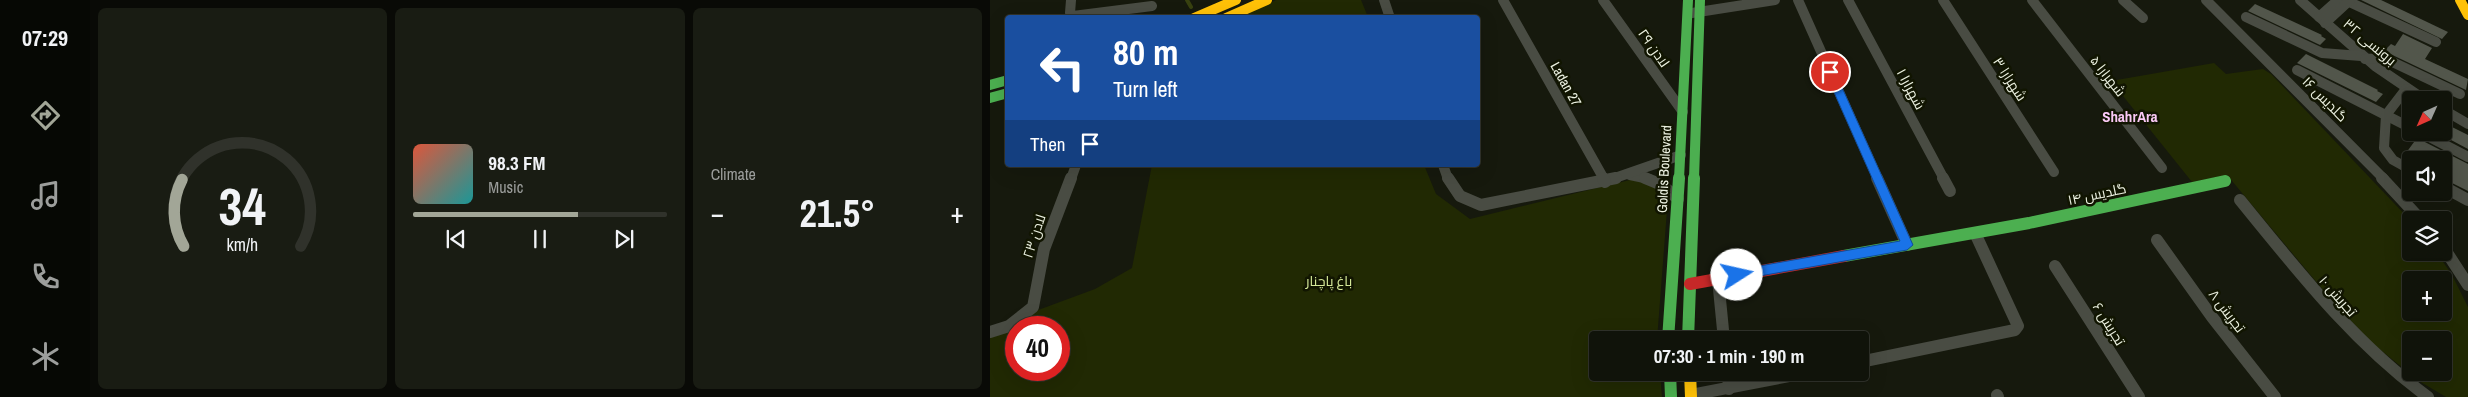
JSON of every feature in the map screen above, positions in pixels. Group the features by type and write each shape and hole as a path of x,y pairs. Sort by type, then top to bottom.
{"street":[{"path":"1071,0 1070,13 1072,15"},
{"path":"1201,15 1236,0"},
{"path":"1233,15 1267,0"},
{"path":"1384,0 1389,15"},
{"name":"Ladan 27","path":"1503,0 1605,182"},
{"name":"لادن ۲۹","path":"1603,0 1683,112"},
{"name":"Goldis Boulevard","path":"1669,331 1681,155 1688,0"},
{"path":"1688,331 1700,0"},
{"path":"1688,13 1700,13 1747,2 1775,0"},
{"path":"1798,0 1907,245"},
{"name":"شهرارا ۱","path":"1848,0 1950,191"},
{"name":"شهرارا ۳","path":"1943,0 2054,172"},
{"name":"شهرارا ۵","path":"2032,0 2162,168"},
{"path":"2122,0 2143,18"},
{"name":"گلدیس ۱۶","path":"2206,0 2413,211"},
{"name":"برونسی ۳۲","path":"2300,0 2363,57 2409,91"},
{"path":"2322,20 2338,0"},
{"path":"2460,0 2468,14"},
{"path":"2322,20 2348,1 2436,42"},
{"path":"1096,15 1120,14 1152,6"},
{"path":"2246,16 2322,53 2384,58 2460,94"},
{"path":"2297,70 2402,123"},
{"path":"990,85 1005,81"},
{"path":"2402,165 2385,152 2386,115 2406,89"},
{"path":"990,98 1005,93"},
{"path":"2452,115 2468,124"},
{"path":"2437,141 2468,157"},
{"path":"1444,167 1452,190 1471,203 1481,205 1605,182 1681,155"},
{"name":"لادن ۲۳","path":"990,332 1009,326 1025,316 1033,307 1044,249 1075,167"},
{"path":"1628,175 1656,180 1669,189 1678,199"},
{"name":"گلدیس ۱۴","path":"1690,284 1975,233 2225,181"},
{"path":"2452,191 2468,200"},
{"name":"تجریش ۱۰","path":"2240,200 2324,304 2362,345 2428,397"},
{"path":"1869,360 2015,330 2018,326 1975,233"},
{"name":"تجریش ۸","path":"2157,240 2212,317 2275,397"},
{"path":"2452,258 2461,270 2468,286"},
{"name":"تجریش ۶","path":"2055,266 2139,397"},
{"path":"1718,279 1723,331"},
{"path":"1670,381 1671,397"},
{"path":"1690,381 1691,396 1767,381"},
{"path":"1729,381 1729,389"}],"green space":[{"path":"1276,0 1361,0 1367,15 1245,15"},
{"path":"2214,63 2226,74 2263,69 2271,74 2402,212 2402,261 2442,261 2449,271 2402,271 2402,321 2452,321 2452,275 2468,307 2468,397 2446,397 2419,381 2452,381 2452,331 2402,331 2402,367 2372,343 2334,303 2227,175 2192,182 2111,81"},
{"name":"باغ پاچنار","path":"1152,167 1425,167 1436,194 1470,219 1634,179 1651,181 1662,193 1667,210 1658,331 1589,331 1589,381 1661,381 1662,397 990,397 990,328 1005,322 1005,381 1070,381 1070,316 1022,316 1095,289 1132,268"}],"building":[{"path":"2361,0 2381,0 2448,32 2442,39"},
{"path":"2255,4 2322,35 2326,39 2320,45 2248,11"},
{"path":"2403,34 2432,48 2425,59 2468,79 2466,90 2384,51 2391,44 2395,46"},
{"path":"2306,54 2383,94 2376,102 2297,63"},
{"path":"2452,127 2468,135 2468,149 2452,140"},
{"path":"2415,141 2423,141 2442,151 2407,151"},
{"path":"2452,156 2468,164 2468,191 2452,183"}],"waterway":[{"path":"1187,0 1191,7"}],"traffic: fast":[{"path":"1669,331 1681,155 1688,0"},
{"path":"1688,331 1700,0"},
{"path":"990,85 1005,81"},
{"path":"990,98 1005,94"},
{"path":"1844,256 2029,223 2225,181"},
{"path":"1670,381 1671,397"}],"traffic: slow":[{"path":"1201,15 1236,0"},
{"path":"1233,15 1267,0"},
{"path":"2460,0 2468,15"},
{"path":"1690,381 1691,397"}],"traffic: jam":[{"path":"1690,284 1844,256"}],"district":[{"name":"ShahrAra","path":"2130,116"}],"route":[{"path":"1737,275 1907,245 1830,72"}]}
